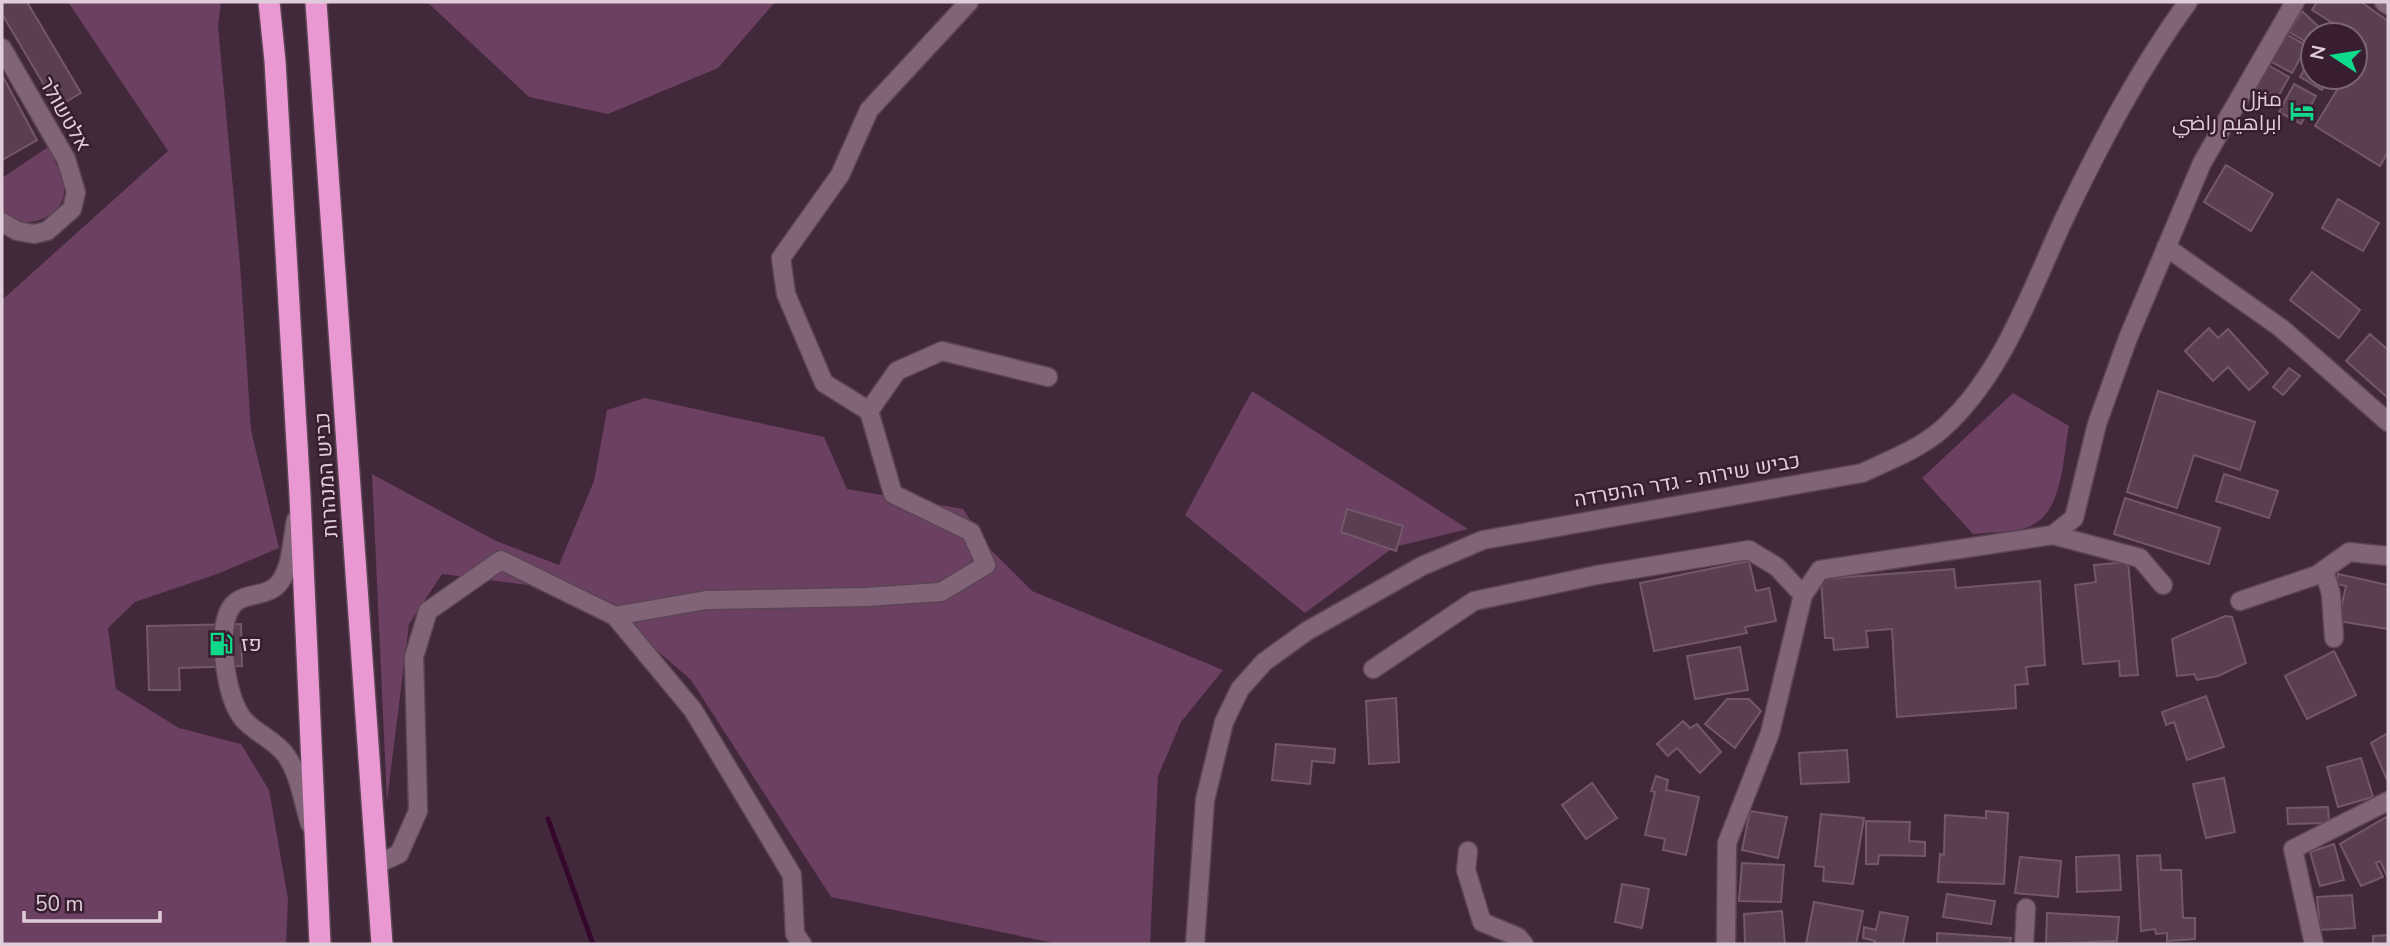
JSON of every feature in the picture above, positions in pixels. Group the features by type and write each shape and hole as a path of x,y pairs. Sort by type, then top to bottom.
{"highway":[{"name":"כביש המנהרות","path":"269,2 300,496 320,944"},
{"name":"כביש המנהרות","path":"316,2 382,944"}],"street":[{"path":"615,616 706,600 866,597 941,592 986,565 971,532 893,494 869,411 824,383 786,294 781,258 840,175 869,110 969,2"},
{"name":"כביש שירות - גדר ההפרדה","path":"1195,944 1205,800 1224,722 1240,690 1264,662 1307,631 1422,566 1483,540 1862,473 1901,455 1941,431 1980,388 2014,325 2094,158 2137,82 2188,2"},
{"path":"2053,535 2074,518 2096,424 2128,338 2202,163 2295,2"},
{"path":"2384,2 2388,5"},
{"name":"אלטשולר","path":"2,48 66,159 76,192 72,209 47,232 34,234 17,231 2,222"},
{"path":"2166,247 2281,328 2385,415"},
{"path":"869,411 897,372 942,351 1048,377"},
{"path":"300,496 286,571 273,588 245,596 231,606 226,616 225,648 229,690 235,708 249,725 285,754 299,786 317,849"},
{"path":"1726,944 1727,843 1770,733 1803,595 1820,570 2053,535 2140,558 2163,585"},
{"path":"1373,669 1474,601 1597,575 1749,551 1777,567 1803,595"},
{"path":"2240,601 2324,570 2349,552 2388,556"},
{"path":"377,864 399,854 418,811 414,657 428,611 501,560 615,616 693,710 792,875 795,934 802,944"},
{"path":"2324,570 2331,594 2334,638"},
{"path":"2318,942 2292,849 2388,800"},
{"path":"1468,851 1466,870 1482,922 1518,937 1524,944"},
{"path":"2024,944 2026,908"}],"shaded area":[{"path":"68,2 221,2 218,26 240,264 251,430 279,548 217,574 135,602 108,628 116,689 179,728 241,744 269,790 288,899 286,944 2,944 2,300 168,151"},
{"path":"427,2 775,2 718,68 608,114 529,97"},
{"path":"48,147 63,182 62,200 54,212 42,219 19,221 2,211 2,178"},
{"path":"1252,391 1468,529 1394,547 1305,613 1185,515"},
{"path":"2013,393 2069,426 2059,487 2046,514 2036,523 2022,529 1973,534 1922,478"},
{"path":"645,398 824,437 847,489 963,509 986,545 1032,591 1223,670 1181,722 1158,776 1150,944 1059,944 831,897 691,680 591,593 442,574 409,624 387,801 372,474 496,541 559,565 594,481 607,410"}],"building":[{"path":"2,2 27,2 81,93 57,107 2,14"},
{"path":"2317,2 2361,2 2388,21 2388,152 2380,166 2315,126 2336,91 2369,91 2369,21 2329,21 2312,10"},
{"path":"2302,11 2313,21 2299,21 2299,38 2289,32"},
{"path":"2286,34 2299,41 2299,60 2292,73 2270,61"},
{"path":"2268,65 2289,77 2274,104 2252,92"},
{"path":"2,75 37,140 2,160"},
{"path":"2294,84 2299,87 2299,91 2307,91 2316,96 2301,124 2279,112"},
{"path":"2226,165 2273,194 2251,231 2204,202"},
{"path":"2338,199 2379,223 2363,251 2322,228"},
{"path":"2312,272 2360,310 2339,338 2290,300"},
{"path":"2209,328 2218,338 2228,329 2268,373 2249,390 2228,367 2213,381 2185,351"},
{"path":"2370,334 2388,350 2388,398 2346,361"},
{"path":"2289,368 2300,376 2283,395 2273,387"},
{"path":"2158,391 2255,422 2240,470 2194,455 2177,508 2127,492"},
{"path":"2224,474 2278,491 2269,518 2216,501"},
{"path":"2125,498 2220,528 2209,564 2114,534"},
{"path":"1347,509 1403,526 1396,551 1341,532"},
{"path":"1749,561 1756,591 1769,588 1776,621 1745,627 1747,633 1654,651 1640,583"},
{"path":"2128,562 2138,675 2120,676 2119,661 2083,664 2075,585 2096,582 2094,565"},
{"path":"1954,569 1956,588 2040,581 2045,665 2026,667 2028,684 2015,685 2016,708 1897,717 1892,629 1866,631 1868,647 1834,650 1833,638 1825,638 1821,579"},
{"path":"2338,574 2388,585 2388,629 2338,621 2346,586 2336,584"},
{"path":"2225,616 2232,617 2246,663 2218,676 2197,680 2194,674 2177,676 2172,639"},
{"path":"241,624 242,666 179,668 180,690 149,690 147,626"},
{"path":"1740,647 1748,690 1695,699 1687,656"},
{"path":"2334,651 2356,695 2307,719 2285,676"},
{"path":"2206,696 2224,747 2187,760 2174,722 2166,725 2162,712"},
{"path":"1396,698 1399,762 1369,764 1366,701"},
{"path":"1727,699 1749,699 1761,711 1735,748 1705,724"},
{"path":"1683,721 1690,728 1697,724 1721,752 1700,773 1677,748 1668,756 1657,744"},
{"path":"2388,733 2388,782 2371,743"},
{"path":"1276,744 1335,749 1334,763 1312,761 1310,784 1272,780"},
{"path":"1847,750 1849,782 1801,784 1799,753"},
{"path":"2361,758 2373,797 2338,807 2327,767"},
{"path":"1656,776 1668,780 1666,790 1699,797 1686,855 1663,850 1665,839 1645,835 1655,792 1651,791"},
{"path":"2224,778 2235,832 2206,838 2193,784"},
{"path":"1592,783 1617,818 1586,839 1562,805"},
{"path":"2328,807 2329,823 2288,824 2287,808"},
{"path":"1750,811 1787,817 1778,858 1742,850"},
{"path":"1986,811 2008,813 2004,884 1938,882 1940,854 1944,855 1945,815 1986,818"},
{"path":"1821,814 1864,818 1853,884 1823,881 1824,867 1815,866"},
{"path":"2388,816 2388,878 2380,861 2376,863 2383,877 2361,886 2340,844"},
{"path":"1866,821 1910,822 1909,841 1925,842 1925,856 1879,855 1878,864 1866,864"},
{"path":"2334,844 2344,880 2320,886 2310,852"},
{"path":"2119,855 2121,890 2077,892 2076,857"},
{"path":"2160,855 2161,870 2181,870 2183,918 2195,918 2195,939 2167,941 2167,933 2156,934 2155,929 2141,931 2137,856"},
{"path":"2020,857 2061,861 2058,897 2015,893"},
{"path":"1742,863 1784,865 1781,902 1739,901"},
{"path":"1622,884 1649,889 1642,928 1615,922"},
{"path":"1947,894 1995,901 1991,924 1943,917"},
{"path":"2352,895 2355,928 2320,930 2317,897"},
{"path":"1814,902 1863,911 1856,944 1806,944"},
{"path":"1782,911 1785,944 1745,944 1744,914"},
{"path":"1880,912 1908,917 1903,944 1874,944 1875,941 1863,938 1864,927 1876,930"},
{"path":"2047,913 2119,917 2117,941 2046,944"},
{"path":"1937,933 2011,938 2010,944 1937,944"},
{"path":"2388,935 2388,944 2373,944 2373,936"}],"waterway":[{"path":"548,819 593,944"}],"place":[{"name":"منزل ابراهيم راضي","path":"2302,111"},
{"name":"פז","path":"221,644"}]}
